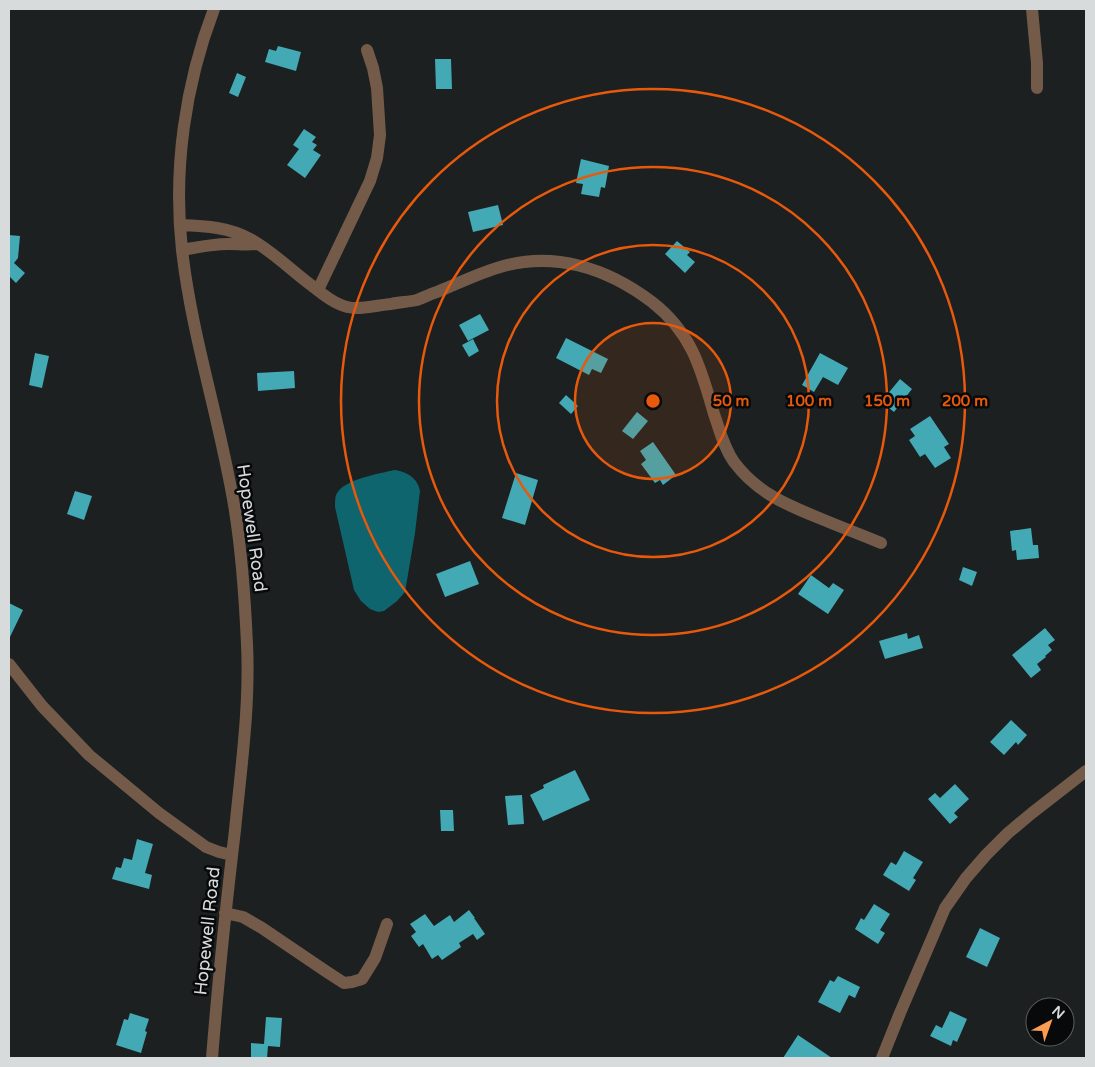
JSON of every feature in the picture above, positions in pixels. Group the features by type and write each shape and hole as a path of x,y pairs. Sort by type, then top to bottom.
{"street":[{"name":"Hopewell Road","path":"212,1058 247,699 247,648 243,578 233,502 190,302 180,225 180,176 184,122 192,78 207,26 214,9"},
{"path":"1032,9 1037,63 1037,88"},
{"path":"318,290 370,181 377,158 380,135 377,88 367,50"},
{"path":"180,225 211,226 252,240 337,304 347,307 358,308 416,300 497,268 524,261 545,260 564,262 600,272 652,302 668,316 682,333 699,365 724,444 733,461 745,475 764,492 786,505 881,543"},
{"path":"182,250 206,245 256,244"},
{"path":"9,664 42,706 89,754 159,813 198,841 219,852 232,855"},
{"path":"882,1058 945,908 966,878 1008,833 1086,771"},
{"path":"226,913 243,917 262,928 344,983 362,979 375,958 387,924"}],"water":[{"path":"394,470 411,476 417,482 420,491 405,592 384,611 378,612 370,609 361,601 354,590 335,507 335,499 340,489 353,481"}],"building":[{"path":"278,46 301,52 296,71 265,62 269,49 276,51"},
{"path":"435,59 451,59 452,89 436,89"},
{"path":"237,73 246,77 238,97 229,93"},
{"path":"304,129 316,137 312,142 317,145 313,150 321,155 305,178 287,165 299,149 293,145"},
{"path":"581,159 609,166 605,188 601,187 599,197 581,194 583,184 576,183"},
{"path":"498,205 503,225 473,232 468,212"},
{"path":"9,235 20,236 18,258 14,263 25,273 16,283 9,276"},
{"path":"677,241 690,252 687,255 695,262 685,273 665,254"},
{"path":"480,314 489,330 468,341 459,325"},
{"path":"566,338 608,359 601,373 592,369 589,375 556,358"},
{"path":"473,339 479,351 469,357 462,345"},
{"path":"35,353 49,356 42,388 29,385"},
{"path":"820,353 848,368 838,385 823,377 814,392 802,385"},
{"path":"294,371 295,388 258,391 257,373"},
{"path":"900,379 912,389 894,412 881,402"},
{"path":"566,395 578,406 571,414 559,403"},
{"path":"637,412 648,421 633,439 622,431"},
{"path":"930,416 949,444 944,447 951,458 935,468 925,454 920,457 909,440 915,436 910,429"},
{"path":"653,442 676,475 663,485 660,480 655,483 641,464 646,460 640,451"},
{"path":"516,473 538,480 525,525 502,518"},
{"path":"75,491 92,496 84,520 67,514"},
{"path":"1031,528 1033,545 1038,545 1039,558 1017,560 1016,550 1012,551 1010,531"},
{"path":"470,561 479,584 445,597 436,574"},
{"path":"963,567 977,572 972,586 959,580"},
{"path":"811,575 829,588 833,583 844,590 828,614 798,594"},
{"path":"9,603 23,610 9,639"},
{"path":"1045,628 1055,640 1048,645 1052,650 1037,664 1041,670 1031,678 1012,655"},
{"path":"907,633 908,639 919,635 923,648 885,659 879,641"},
{"path":"1011,720 1027,735 1018,745 1016,742 1004,755 990,742"},
{"path":"575,770 590,800 543,821 530,795 544,788 543,785"},
{"path":"955,784 969,799 954,813 958,817 950,824 928,799 935,793 940,798"},
{"path":"522,795 524,824 508,825 505,796"},
{"path":"440,810 453,810 454,831 441,831"},
{"path":"137,839 153,844 145,873 152,875 149,889 112,879 116,867 121,868 124,858 132,860"},
{"path":"904,851 923,862 913,878 916,880 909,891 883,875 891,862 896,865"},
{"path":"874,904 890,914 880,930 885,933 878,944 855,929 861,918 864,920"},
{"path":"469,910 485,934 477,940 473,934 459,943 461,947 442,960 438,955 432,959 423,944 419,947 411,936 416,932 410,924 425,914 434,926 450,915 454,922"},
{"path":"980,928 1000,938 987,967 966,957"},
{"path":"838,976 860,987 855,998 849,995 840,1013 818,1002 830,980 834,982"},
{"path":"950,1011 967,1019 957,1042 953,1040 951,1046 930,1036 936,1025 942,1028"},
{"path":"130,1013 149,1019 141,1053 116,1045 124,1019 128,1020"},
{"path":"266,1017 282,1018 280,1047 268,1046 267,1058 251,1057 251,1043 264,1044"},
{"path":"798,1035 832,1058 783,1058"}]}
